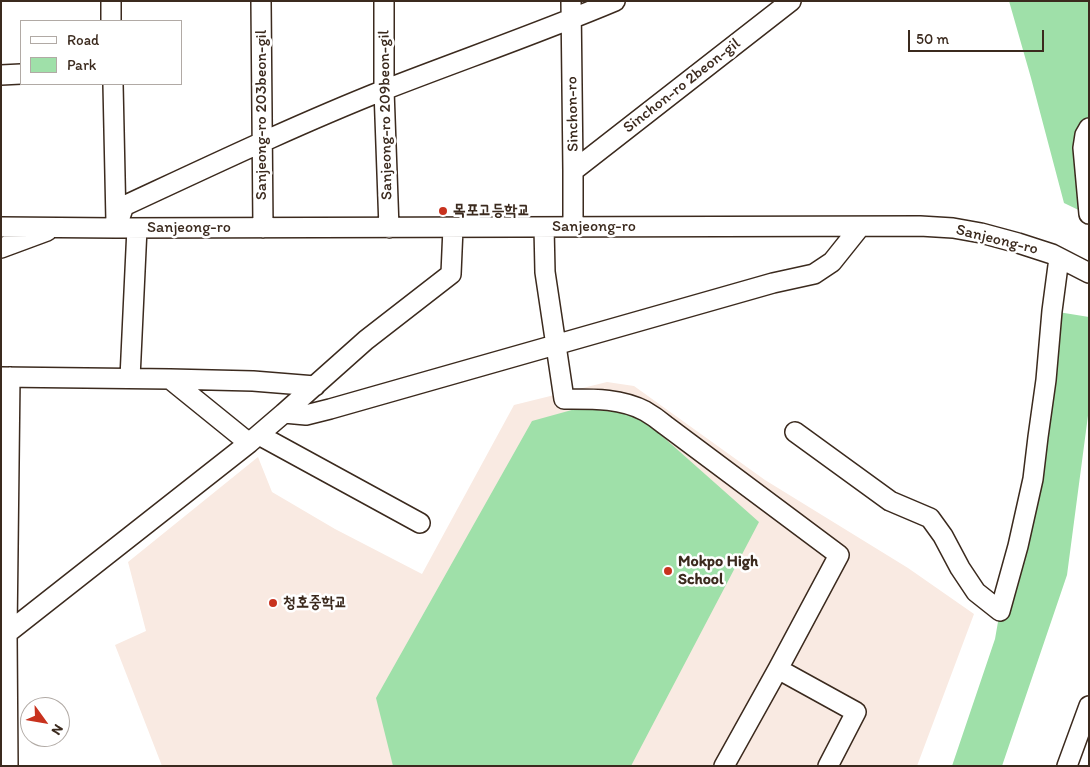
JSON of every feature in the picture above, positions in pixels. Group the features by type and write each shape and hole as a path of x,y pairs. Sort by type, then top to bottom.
{"street":[{"path":"111,1 111,20"},
{"name":"Sanjeong-ro 203beon-gil","path":"262,1 263,228"},
{"name":"Sanjeong-ro 209beon-gil","path":"384,1 384,90 389,228"},
{"path":"116,228 124,206 263,142 571,10 615,1"},
{"name":"Sinchon-ro 2beon-gil","path":"573,171 791,1"},
{"name":"Sinchon-ro","path":"571,10 572,227"},
{"path":"1,75 20,74"},
{"path":"113,85 116,228"},
{"path":"1089,128 1085,135 1083,148 1089,214"},
{"name":"Sanjeong-ro","path":"1,227 920,226 953,228 1018,243 1052,254 1089,273"},
{"path":"544,227 544,272 564,399 604,399 622,402 645,411 839,556 724,766"},
{"path":"284,413 306,414 330,409 772,284 814,274 832,262 860,227"},
{"path":"1,248 54,228"},
{"path":"130,378 137,228"},
{"path":"4,636 254,438 366,340 451,274 453,228"},
{"path":"795,432 890,501 930,518 943,536 960,568 976,592 1000,611 1018,546 1033,479 1046,380 1052,311 1060,258"},
{"path":"8,766 4,636 6,377 253,381 315,386"},
{"path":"170,379 254,438 420,522"},
{"path":"778,670 856,712 828,766"},
{"path":"1071,765 1089,706"}],"shaded area":[{"name":"Mokpo High School","path":"607,382 634,386 765,480 908,568 974,614 917,766 162,766 115,645 146,631 128,562 258,457 272,492 335,529 422,574 514,405"}],"green space":[{"path":"1009,1 1089,1 1089,215 1064,203"},
{"path":"1052,311 1089,317 1089,408 1067,575 1002,766 952,766 995,639"},
{"path":"579,408 634,414 644,420 759,522 631,766 393,766 376,698 532,421"}],"place":[{"name":"목포고등학교","path":"443,211"},
{"name":"Mokpo High School","path":"668,571"},
{"name":"청호중학교","path":"273,603"}]}
